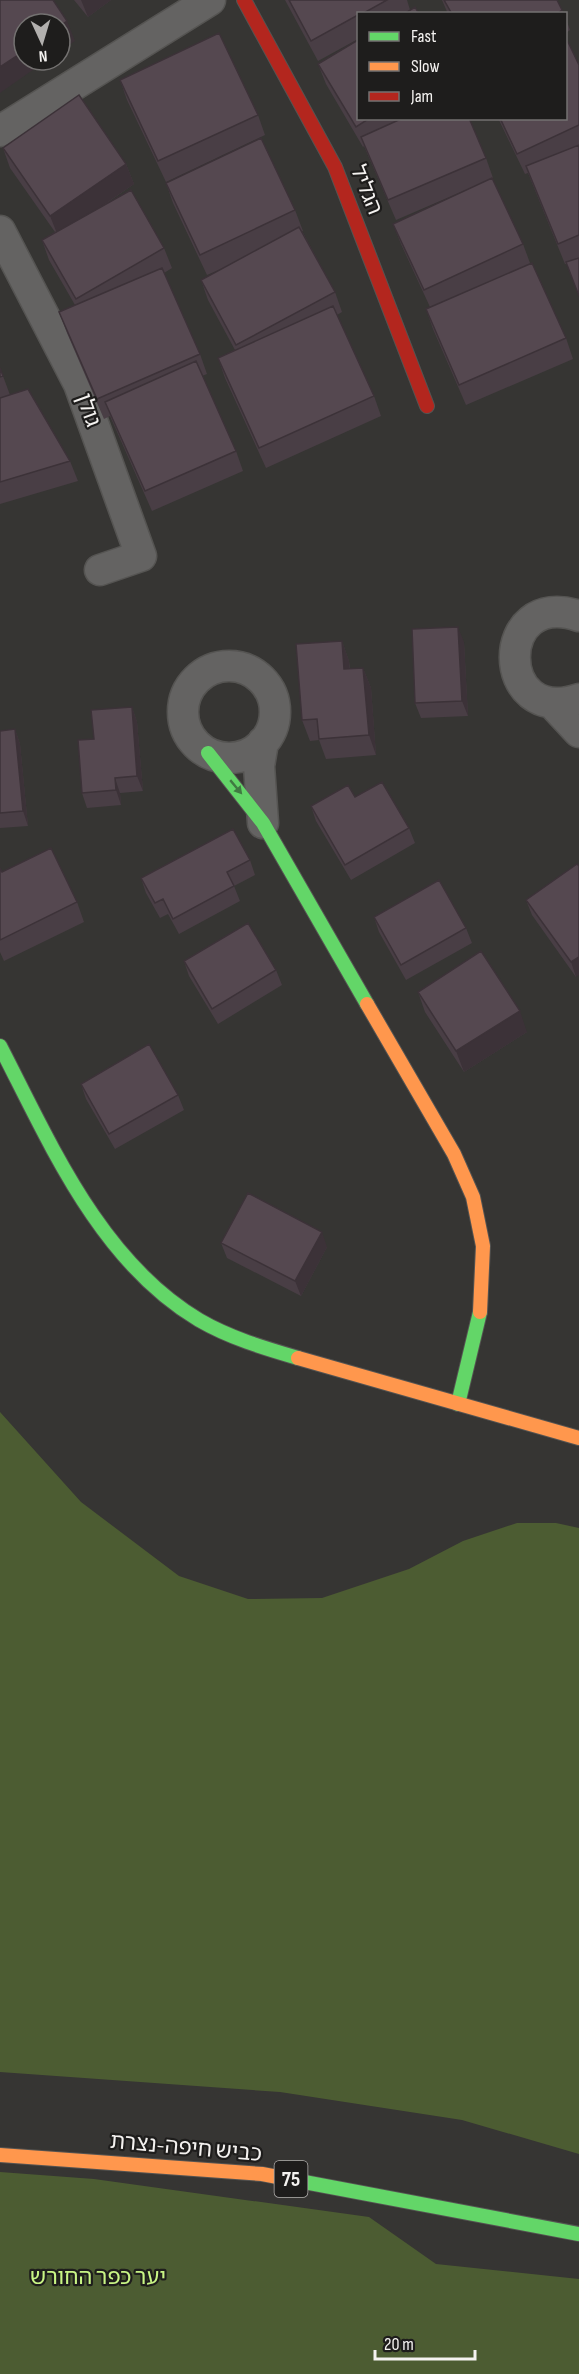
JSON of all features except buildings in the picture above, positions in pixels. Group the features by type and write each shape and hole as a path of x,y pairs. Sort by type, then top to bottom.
{"main road":[{"name":"הגליל","path":"244,0 335,167 427,406"},
{"path":"208,753 263,823 454,1154 471,1192 480,1222 485,1286 474,1345 458,1404"},
{"path":"0,1046 80,1194 110,1238 142,1275 187,1313 228,1335 262,1348 579,1438"},
{"name":"כביש חיפה-נצרת","path":"0,2155 262,2174 579,2234"}],"street":[{"path":"0,131 210,0"},
{"name":"גולן","path":"0,231 79,384 141,556 100,570"},
{"path":"579,616 556,612 544,614 533,620 517,640 513,653 519,680 539,698 565,701 579,732"},
{"path":"263,742 248,753 234,758 208,753 197,745 188,734 183,708 186,695 193,683 202,674 219,667 238,667 250,671 268,688 275,712 273,724 263,742 259,766 263,823"}],"green space":[{"path":"0,1412 81,1502 179,1576 248,1599 322,1598 409,1569 463,1541 517,1523 556,1523 579,1528 579,2154 462,2120 280,2092 0,2072"},
{"name":"יער כפר החורש","path":"0,2172 94,2179 369,2217 436,2264 579,2279 579,2374 0,2374"}],"traffic: fast":[{"path":"208,753 263,823 367,1004"},
{"path":"0,1046 59,1161 106,1233 133,1266 164,1295 199,1320 235,1337 298,1358"},
{"path":"458,1404 480,1312"},
{"path":"283,2178 579,2234"}],"traffic: slow":[{"path":"367,1004 454,1154 473,1197 483,1246 480,1312"},
{"path":"298,1358 579,1438"},
{"path":"0,2155 262,2174 283,2178"}],"traffic: jam":[{"path":"244,0 335,167 427,406"}]}
